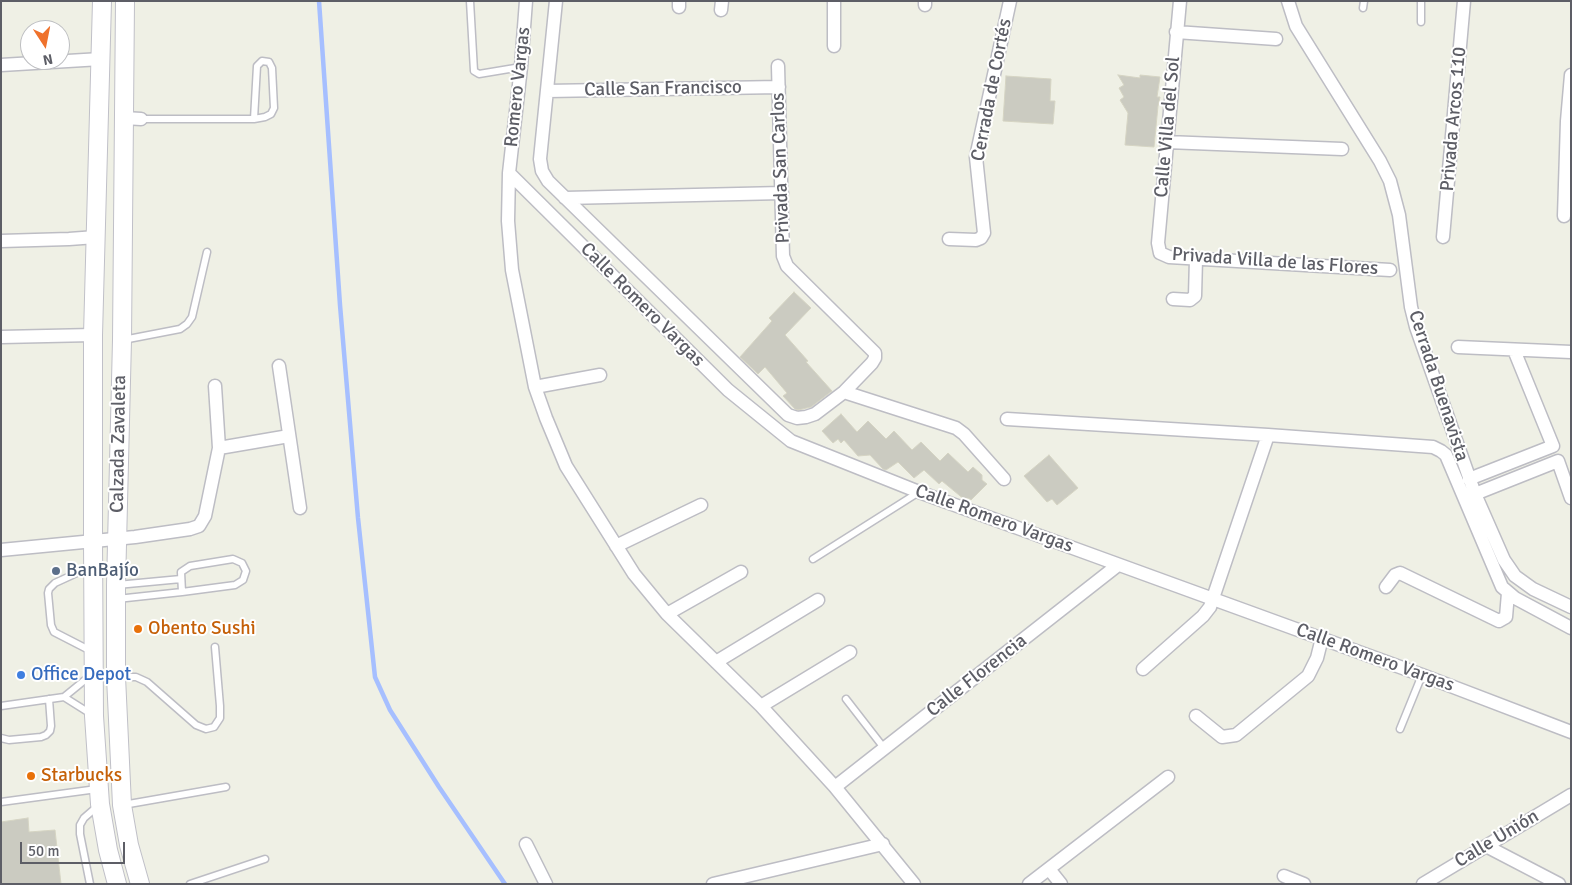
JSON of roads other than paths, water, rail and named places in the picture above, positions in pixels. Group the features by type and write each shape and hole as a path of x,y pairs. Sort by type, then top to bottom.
{"main road":[{"name":"Calzada Zavaleta","path":"102,1 93,335 94,716 99,796 108,850 117,884"},
{"name":"Calzada Zavaleta","path":"125,1 132,119 122,340 116,539 116,677 122,805 129,845 140,884"}],"street":[{"name":"Romero Vargas","path":"509,173 521,67 526,1"},
{"path":"556,1 540,160 542,171 548,181 788,415 797,418 815,414 844,392 956,428 964,434 1004,479"},
{"path":"834,1 834,46"},
{"name":"Cerrada de Cortés","path":"949,239 976,240 981,238 984,232 976,157 1010,1"},
{"name":"Calle Villa del Sol","path":"1160,253 1158,243 1180,1"},
{"name":"Cerrada Buenavista","path":"1288,1 1296,26 1380,161 1390,181 1399,215 1414,317 1469,479 1504,560 1515,576 1533,589 1571,607"},
{"name":"Privada Arcos 110","path":"1443,236 1464,1"},
{"path":"1176,32 1276,38"},
{"path":"1,65 101,59"},
{"name":"Privada San Carlos","path":"778,66 783,256 787,266 875,353 872,363 844,392"},
{"path":"1564,216 1571,75"},
{"name":"Calle San Francisco","path":"547,91 779,87"},
{"path":"1167,142 1342,148"},
{"path":"509,173 508,221 512,270 535,387 566,466 634,574 667,614 761,706 835,787 914,884"},
{"name":"Calle Romero Vargas","path":"509,173 728,390 784,437 919,492 1322,638 1571,732"},
{"path":"565,198 782,193"},
{"path":"1,241 96,237"},
{"name":"Privada Villa de las Flores","path":"1160,253 1169,257 1390,270"},
{"path":"1173,299 1190,300 1195,296 1196,258"},
{"path":"1,337 93,335"},
{"path":"1458,347 1571,352"},
{"path":"1469,479 1553,446 1514,350"},
{"path":"279,366 300,508"},
{"path":"535,387 600,375"},
{"path":"1,550 116,539 200,526 205,516 219,448 215,386"},
{"path":"1007,419 1268,435 1433,448 1446,455 1502,586 1508,593 1571,628"},
{"path":"1143,669 1203,616 1210,607 1268,435"},
{"path":"219,448 289,436"},
{"path":"1441,451 1457,445"},
{"path":"1475,494 1558,461 1571,498"},
{"path":"616,546 701,505"},
{"name":"Calle Florencia","path":"835,787 1118,565"},
{"path":"667,614 741,572"},
{"path":"1386,587 1395,575 1400,573 1499,621 1506,617 1508,593"},
{"path":"716,662 818,600"},
{"path":"1196,716 1222,737 1236,735 1308,676 1322,638"},
{"path":"761,706 850,652"},
{"path":"1029,884 1168,777"},
{"name":"Calle Unión","path":"1423,884 1571,795"},
{"path":"526,844 546,884"},
{"path":"713,884 883,844"},
{"path":"1486,846 1559,884"},
{"path":"1048,869 1061,884"},
{"path":"1284,876 1304,884"}],"lane":[{"path":"470,1 474,71 479,74 521,67"},
{"path":"1421,1 1421,22"},
{"path":"132,119 254,118 265,117 271,114 274,108 272,68 269,62 262,61 257,66 254,118"},
{"path":"122,340 180,328 187,324 192,317 207,252"},
{"path":"813,559 919,492"},
{"path":"116,592 182,592 235,585 243,580 246,571 242,562 233,559 190,566 181,572 182,592"},
{"path":"93,565 54,583 48,593 51,625 54,632 94,653"},
{"path":"116,592 181,579"},
{"path":"116,677 136,677 147,682 196,725 206,729 214,726 220,718 215,647"},
{"path":"1,706 64,697 94,672"},
{"path":"1400,729 1422,675"},
{"path":"64,697 94,716"},
{"path":"1,738 9,740 46,736 50,732 51,726 49,699"},
{"path":"846,699 884,748"},
{"path":"122,805 226,787"},
{"path":"1,802 99,796"},
{"path":"90,884 80,834 80,825 99,796"},
{"path":"190,884 264,860"}],"waterway":[{"path":"319,1 340,305 358,518 375,677 390,710 439,787 505,884"}],"place":[{"name":"BanBajío","path":"56,571"},
{"name":"Obento Sushi","path":"138,629"},
{"name":"Office Depot","path":"21,675"},
{"name":"Starbucks","path":"31,776"}]}
